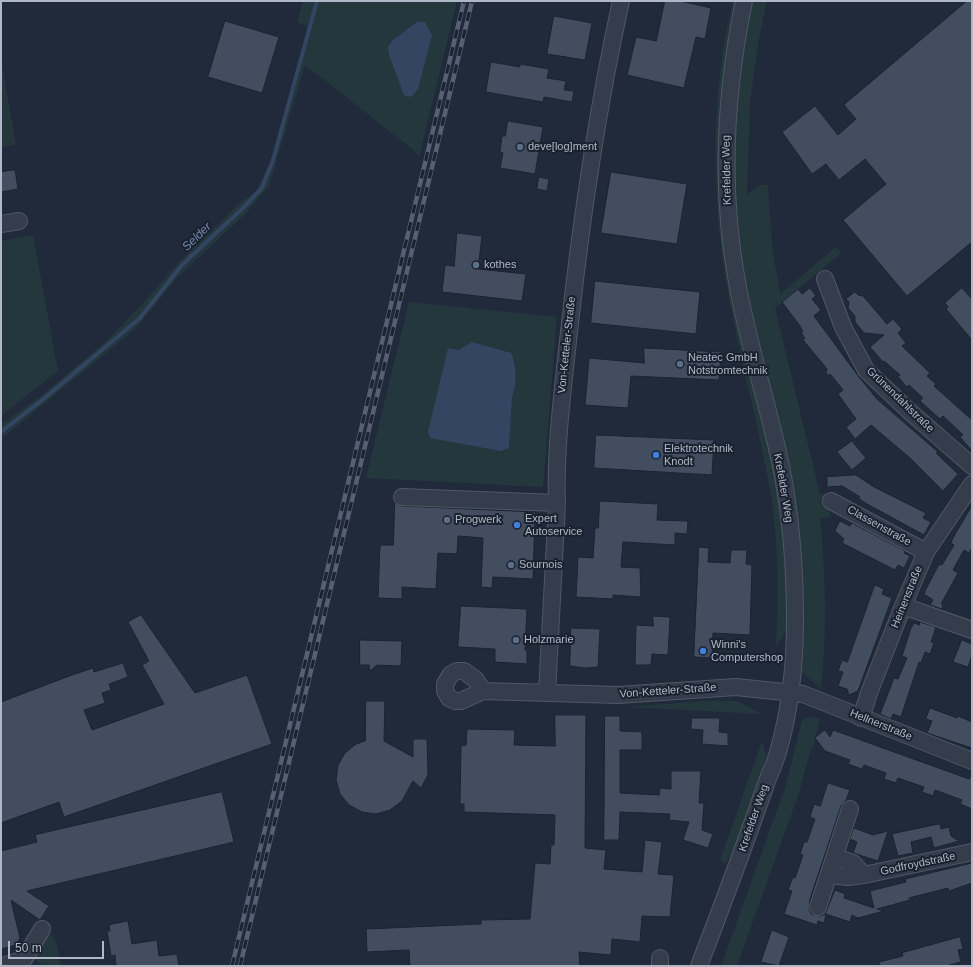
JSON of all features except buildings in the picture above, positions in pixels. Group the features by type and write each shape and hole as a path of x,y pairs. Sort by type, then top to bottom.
{"street":[{"name":"Von-Ketteler-Straße","path":"547,693 557,503 556,477 561,405 581,224 605,74 621,1"},
{"name":"Krefelder Weg","path":"699,966 751,830 778,752 789,692 795,618 792,547 787,505 779,458 737,283 728,206 726,160 728,114 732,66 744,1"},
{"path":"1,224 19,221"},
{"name":"Grünendahlstraße","path":"825,279 843,327 866,370 907,409 972,466"},
{"name":"Heinenstraße","path":"861,718 903,606 926,552 969,493"},
{"path":"402,497 557,503"},
{"name":"Classenstraße","path":"832,500 926,552"},
{"path":"903,606 972,630"},
{"name":"Von-Ketteler-Straße","path":"483,691 644,694 725,687 789,692"},
{"name":"Hellnerstraße","path":"789,692 803,694 972,761"},
{"path":"818,907 850,809"},
{"name":"Godfroydstraße","path":"829,875 848,877 864,875 972,852"},
{"path":"835,857 853,863 864,875"},
{"path":"3,965 29,963 42,929"}],"green space":[{"path":"303,1 457,1 419,158 416,152 305,65 269,186 245,214 179,276 134,330 1,439 1,425 42,395 103,344 136,311 180,261 241,202 256,191 272,159 308,26 297,22"},
{"path":"733,1 737,1 727,51 721,119 768,441 779,497 786,564 786,631 776,647 777,572 774,515 761,442 742,362 726,281 718,211 716,176 717,105 726,35"},
{"path":"751,1 767,1 758,44 750,103 747,194 761,185 768,185 772,246 780,294 836,247 841,253 775,308 820,494 828,493 830,517 820,518 824,561 825,604 821,689 802,672 803,626 801,568 754,332 737,238 733,141 739,62"},
{"path":"1,59 16,144 1,147"},
{"path":"33,235 58,371 1,416 1,241"},
{"path":"409,302 557,317 543,487 366,478","holes":["448,348 515,361 514,391 512,398 509,448"]},
{"path":"703,701 738,701 761,714 626,707"},
{"path":"810,717 820,719 799,793 737,966 721,966 785,788 802,720"},
{"path":"762,741 766,755 755,797 740,841 725,864 720,860"},
{"path":"52,935 57,945 61,966 42,966 34,957 45,938"}],"water":[{"path":"417,22 425,22 432,35 418,89 411,97 404,95 389,55 388,47 393,40"},
{"path":"472,342 511,353 513,358 515,381 512,398 509,448 501,451 430,438 428,432 448,348 459,350"}],"waterway":[{"name":"Selder","path":"1,432 41,401 140,318 182,265 243,208 262,188 273,160 317,1"}],"railway":[{"path":"232,966 464,1"},
{"path":"240,966 472,1"}],"place":[{"name":"deve[log]ment","path":"520,147"},
{"name":"kothes","path":"476,265"},
{"name":"Neatec GmbH Notstromtechnik","path":"680,364"},
{"name":"Elektrotechnik Knodt","path":"656,455"},
{"name":"Progwerk","path":"447,520"},
{"name":"Expert Autoservice","path":"517,525"},
{"name":"Sournois","path":"511,565"},
{"name":"Holzmarie","path":"516,640"},
{"name":"Winni's Computershop","path":"703,651"}]}
